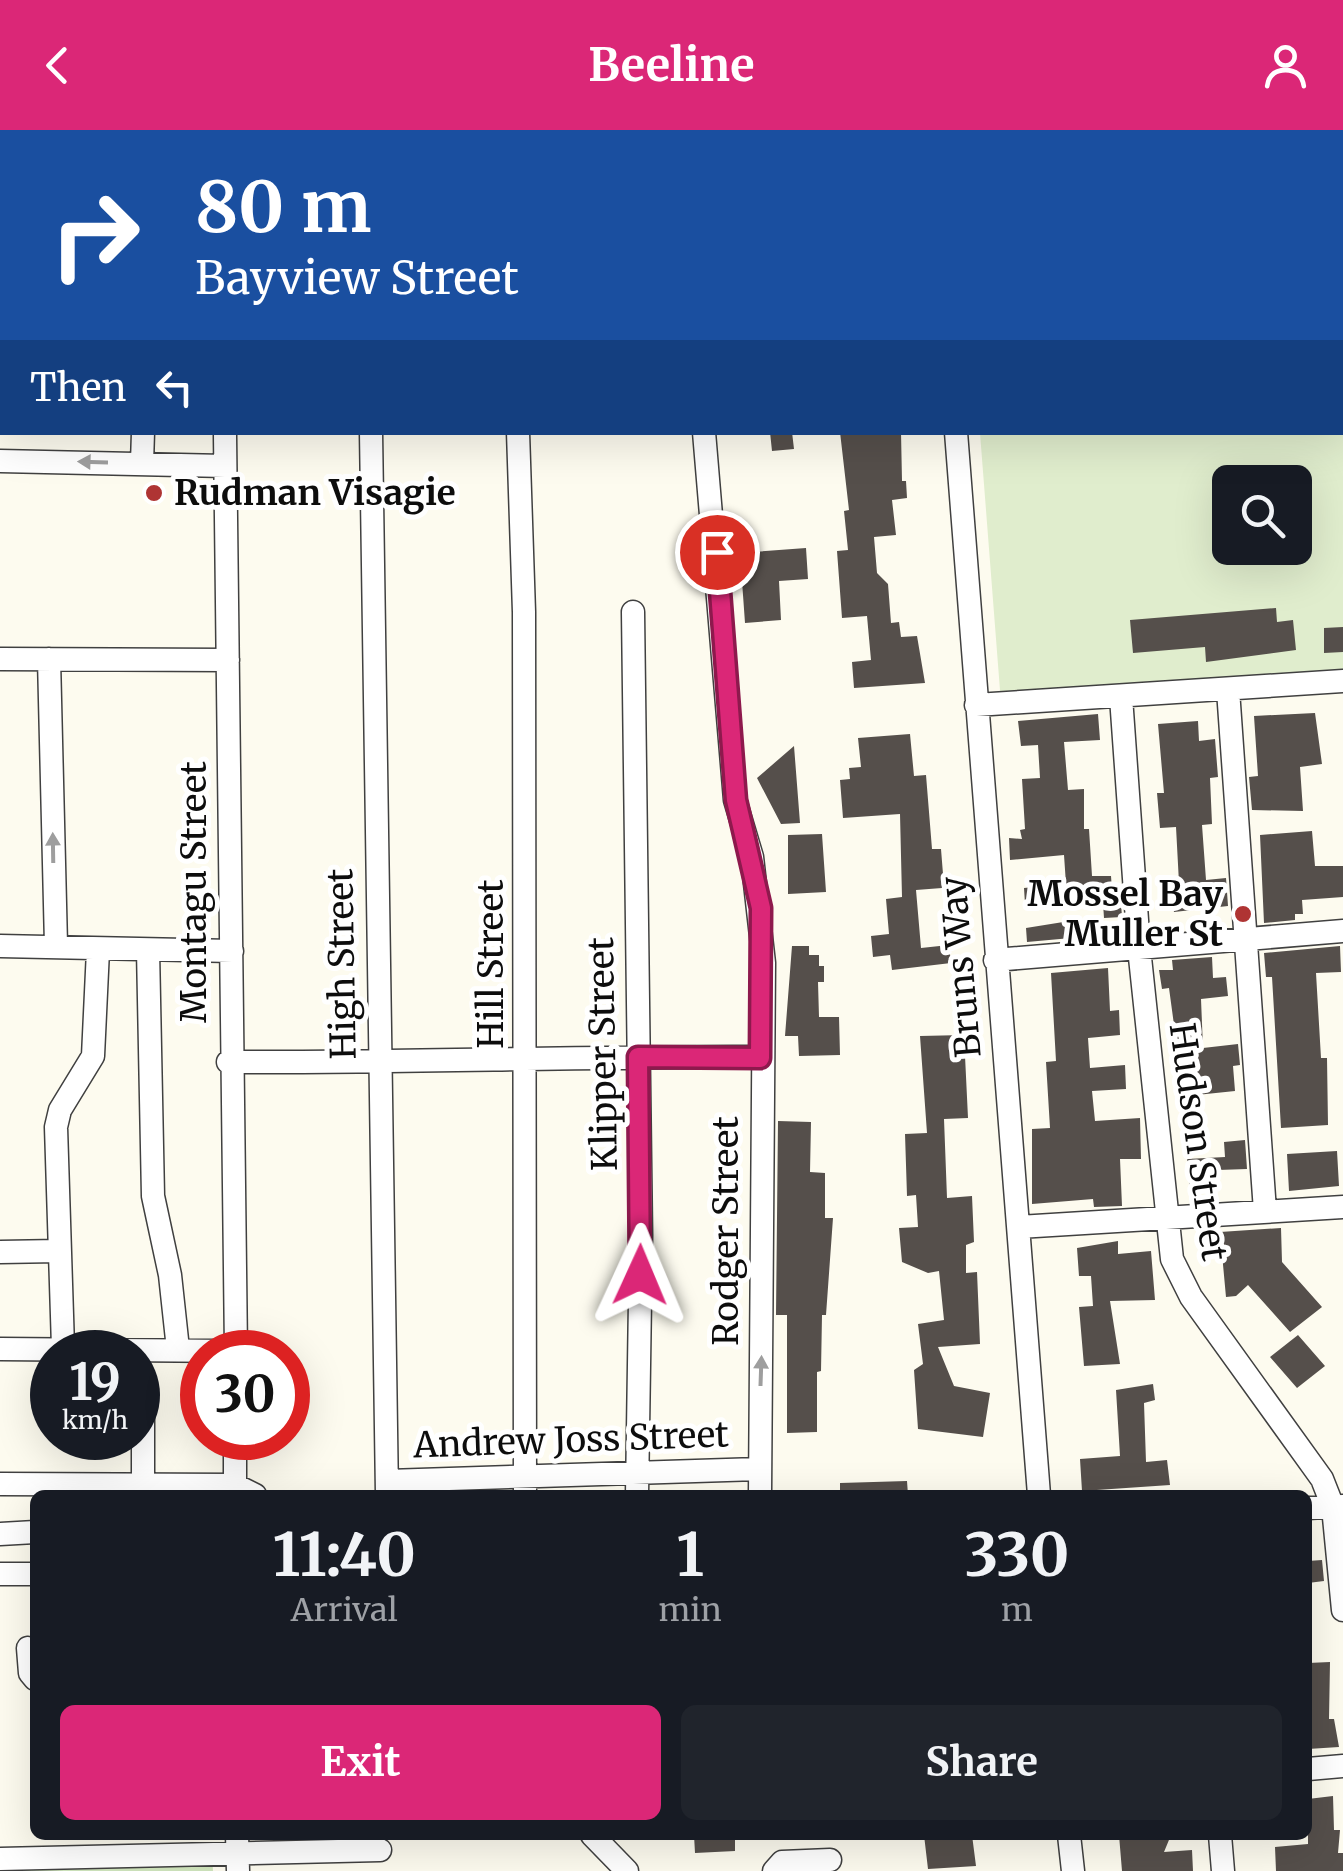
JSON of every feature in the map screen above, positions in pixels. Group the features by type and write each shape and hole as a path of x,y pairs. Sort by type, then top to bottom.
{"street":[{"path":"142,463 143,435"},
{"name":"Montagu Street","path":"225,435 232,951 228,1062 235,1330"},
{"name":"High Street","path":"370,435 388,1488"},
{"name":"Hill Street","path":"518,435 524,612 527,1056 525,1485"},
{"name":"Rodger Street","path":"704,435 736,800 761,908 765,1216 760,1490"},
{"name":"Bruns Way","path":"956,435 1039,1490"},
{"path":"0,462 225,466"},
{"name":"Klipper Street","path":"633,612 641,1235 637,1484"},
{"path":"0,659 228,660"},
{"path":"49,660 56,945"},
{"path":"976,705 1343,681"},
{"path":"1228,690 1265,1211"},
{"name":"Hudson Street","path":"1121,696 1139,948 1165,1216 1177,1274 1304,1451 1338,1507 1343,1610"},
{"path":"995,960 1343,931"},
{"path":"0,946 232,951"},
{"path":"62,1330 56,1128 60,1110 93,1056 98,950"},
{"path":"148,950 153,1196 170,1275 178,1349 160,1349"},
{"path":"228,1062 378,1063 527,1056 760,1058"},
{"path":"1019,1227 1343,1207"},
{"path":"0,1252 58,1251"},
{"path":"0,1349 30,1348"},
{"path":"143,1460 143,1484"},
{"path":"237,1460 241,1490"},
{"name":"Andrew Joss Street","path":"388,1488 637,1484 758,1469"},
{"path":"0,1484 62,1489 143,1484 216,1490"},
{"path":"1312,1508 1338,1507"},
{"path":"0,1534 30,1532"},
{"path":"0,1574 30,1574"},
{"path":"28,1648 30,1673"},
{"path":"1312,1769 1343,1766"},
{"path":"597,1840 628,1871"},
{"path":"1070,1840 1073,1871"},
{"path":"1220,1840 1223,1871"},
{"path":"0,1859 75,1845 238,1853 381,1852"},
{"path":"774,1871 782,1862 830,1860"}],"green space":[{"path":"980,435 1343,435 1343,678 1001,703"},
{"path":"212,1856 213,1871 0,1871 0,1865"}],"building":[{"path":"770,435 792,435 794,449 772,451"},
{"path":"840,435 901,435 902,481 906,481 907,498 892,500 896,535 874,537 877,573 888,584 891,623 899,622 901,637 917,636 925,683 854,688 852,662 871,660 867,616 842,618 837,551 848,550 844,511 849,510"},
{"path":"806,548 808,579 779,581 781,620 745,623 740,553"},
{"path":"1276,608 1277,622 1293,620 1296,650 1206,662 1205,647 1133,653 1130,620"},
{"path":"1343,627 1343,652 1324,653 1324,628"},
{"path":"1315,713 1322,764 1300,767 1303,811 1252,810 1249,777 1258,776 1254,716"},
{"path":"1098,714 1100,740 1064,742 1068,790 1084,789 1084,829 1089,829 1092,876 1111,876 1112,890 1120,890 1122,917 1104,918 1103,903 1025,904 1024,888 1066,884 1064,855 1010,860 1009,838 1022,839 1020,830 1025,829 1022,779 1040,778 1038,745 1021,746 1018,721"},
{"path":"1198,721 1199,741 1215,739 1218,777 1210,778 1212,824 1202,825 1206,880 1226,878 1228,906 1174,912 1169,885 1179,883 1176,827 1160,828 1157,793 1164,793 1158,724"},
{"path":"910,734 914,776 926,775 932,849 941,849 943,874 942,888 916,890 921,948 949,945 951,963 892,970 890,955 873,957 871,936 889,934 886,899 902,897 900,814 843,818 840,780 850,779 849,768 861,767 858,738"},
{"path":"794,746 800,823 781,824 757,778"},
{"path":"1312,831 1315,866 1343,866 1343,897 1302,900 1303,914 1295,914 1295,920 1264,923 1260,835"},
{"path":"822,834 826,892 788,894 788,835"},
{"path":"1082,919 1082,937 1027,942 1026,928"},
{"path":"792,946 809,946 809,955 819,955 819,966 824,966 824,982 818,982 819,1017 839,1017 840,1055 799,1056 798,1036 785,1036"},
{"path":"1340,946 1341,972 1316,973 1321,1058 1327,1058 1328,1125 1281,1128 1272,977 1266,977 1264,953"},
{"path":"1212,957 1213,978 1226,977 1228,996 1201,999 1203,1048 1238,1044 1240,1065 1233,1066 1235,1091 1187,1096 1184,1046 1177,1047 1169,988 1162,989 1159,970 1173,970 1172,960"},
{"path":"1108,968 1110,1011 1119,1010 1120,1035 1088,1038 1090,1068 1125,1065 1126,1089 1092,1091 1095,1121 1140,1118 1141,1159 1120,1159 1122,1206 1094,1207 1093,1199 1032,1204 1032,1129 1050,1128 1046,1062 1056,1061 1051,973"},
{"path":"964,1035 968,1118 944,1119 947,1198 972,1196 974,1242 966,1245 966,1273 977,1272 980,1344 938,1347 954,1386 990,1393 983,1437 918,1429 914,1370 923,1364 918,1324 944,1320 939,1271 928,1273 902,1262 899,1228 918,1227 916,1195 907,1196 905,1134 927,1133 920,1036"},
{"path":"778,1121 811,1122 810,1172 825,1173 825,1218 833,1218 826,1315 822,1315 821,1371 817,1372 817,1432 787,1433 787,1315 776,1315"},
{"path":"1245,1140 1247,1169 1218,1170 1219,1187 1190,1189 1187,1159 1225,1157 1224,1142"},
{"path":"1337,1151 1339,1186 1289,1191 1287,1154"},
{"path":"1281,1228 1282,1262 1322,1307 1290,1332 1248,1285 1236,1296 1226,1297 1220,1232"},
{"path":"1118,1241 1118,1254 1151,1251 1155,1300 1110,1301 1120,1364 1084,1366 1079,1307 1093,1306 1091,1276 1079,1276 1077,1248"},
{"path":"1298,1335 1325,1366 1297,1388 1270,1357"},
{"path":"1153,1384 1155,1400 1144,1403 1146,1462 1167,1460 1170,1485 1082,1490 1080,1459 1120,1456 1116,1390"},
{"path":"907,1481 908,1490 840,1490 840,1483"},
{"path":"1322,1560 1324,1581 1312,1582 1312,1561"},
{"path":"1330,1662 1329,1719 1334,1719 1339,1747 1312,1749 1312,1663"},
{"path":"1333,1796 1334,1830 1340,1830 1338,1853 1343,1853 1343,1871 1276,1871 1275,1847 1308,1844 1312,1840 1312,1799"},
{"path":"694,1840 735,1840 735,1851 695,1853"},
{"path":"925,1840 973,1840 976,1866 928,1869"},
{"path":"1119,1840 1169,1840 1164,1852 1192,1850 1193,1871 1122,1871"}],"place":[{"name":"Rudman Visagie","path":"154,493"},
{"name":"Mossel Bay Muller St","path":"1243,914"}],"route":[{"path":"640,1275 638,1057 760,1058 764,963 761,908 736,800 717,552"}]}
